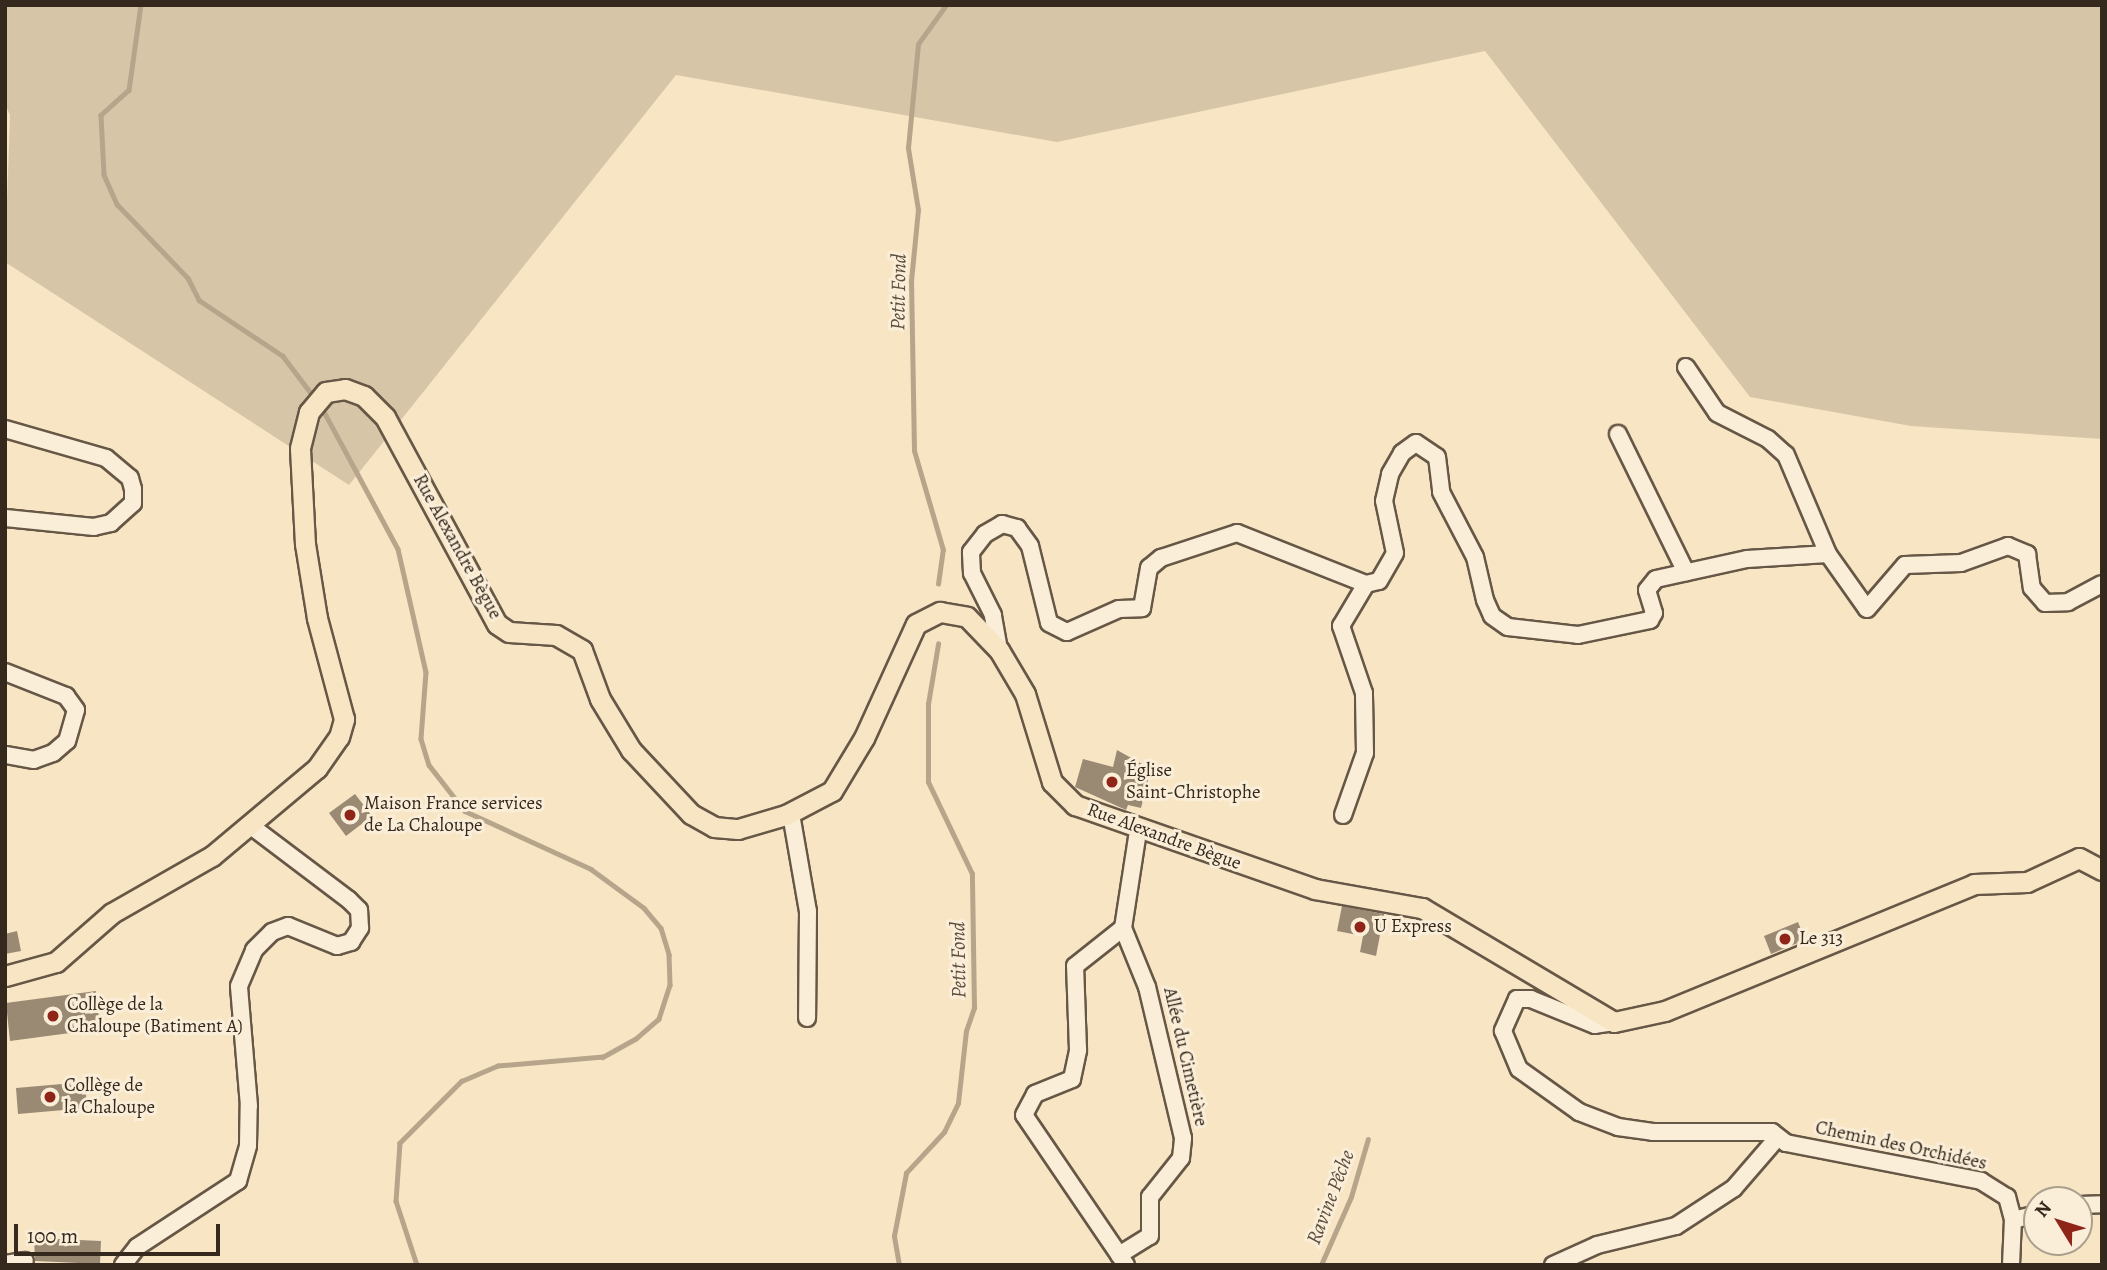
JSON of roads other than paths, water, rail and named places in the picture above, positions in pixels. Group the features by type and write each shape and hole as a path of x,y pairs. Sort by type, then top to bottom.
{"main road":[{"name":"Rue Alexandre Bègue","path":"251,826 317,768 339,737 344,719 317,618 305,544 300,448 309,412 326,392 345,389 364,396 385,417 497,624 509,632 556,635 582,650 617,730 691,814 727,830 790,814 817,803 844,778 916,624 940,612 957,613 978,624 999,650 1025,694 1046,768 1061,795 1138,831 1315,889 1422,908 1615,1022"},
{"path":"5,976 56,962 112,913 251,826"},
{"path":"1615,1022 1665,1011 1974,884 2027,882 2079,858 2102,870"}],"street":[{"path":"1686,368 1717,413 1759,433 1786,455 1828,554 1867,609 1905,565 1961,563 2008,546 2022,548 2037,598 2056,604 2102,584"},
{"path":"5,429 106,458 130,478 133,503 111,523 94,527 5,518"},
{"path":"1618,434 1686,572"},
{"path":"999,650 993,615 972,573 971,552 985,534 1002,524 1017,528 1030,546 1049,623 1067,632 1119,609 1142,608 1149,568 1161,558 1237,533 1366,584 1379,581 1395,553 1384,501 1390,474 1402,453 1416,443 1437,457 1441,492 1475,557 1485,600 1492,616 1508,626 1578,635 1650,620 1649,585 1686,572 1747,559 1828,554"},
{"path":"1343,815 1365,753 1364,694 1341,626 1366,584"},
{"path":"5,672 66,696 76,710 67,741 53,753 34,760 5,755"},
{"path":"790,814 808,911 807,1018"},
{"path":"123,1265 145,1241 238,1181 248,1145 249,1106 239,986 254,950 272,932 288,926 337,946 351,942 360,928 359,910 349,900 251,826"},
{"path":"1123,1260 1024,1115 1035,1094 1072,1079 1078,1050 1074,966 1123,928 1138,831"},
{"name":"Allée du Cimetière","path":"1123,928 1147,987 1183,1138 1181,1158 1150,1197 1150,1236 1123,1260"},
{"name":"Chemin des Orchidées","path":"1615,1022 1595,1026 1531,999 1517,999 1503,1031 1519,1069 1579,1112 1618,1127 1653,1132 1772,1132 1778,1137 1880,1164 1981,1181 2007,1197 2013,1220"},
{"path":"1553,1265 1597,1245 1676,1226 1734,1188 1778,1137"},
{"path":"2011,1265 2013,1220 2023,1218"},
{"path":"5,1264 25,1261"}],"waterway":[{"path":"141,5 129,90 101,115 104,175 117,204 188,278 199,300 283,356 314,397"},
{"name":"Petit Fond","path":"938,584 943,550 914,451 911,281 918,210 908,148 918,44 946,5"},
{"path":"321,406 398,549 426,672 421,739 429,765 465,811 591,869 644,908 661,928 669,955 670,985 659,1019 636,1039 603,1057 498,1066 462,1081 400,1143 396,1201 417,1265"},
{"name":"Petit Fond","path":"899,1265 894,1236 906,1173 944,1132 958,1103 966,1031 974,1008 972,874 928,782 928,704 938,644"},
{"name":"Ravine Pêche","path":"1321,1265 1351,1197 1368,1139"}],"place":[{"name":"Église Saint-Christophe","path":"1112,782"},
{"name":"Maison France services de La Chaloupe","path":"350,815"},
{"name":"U Express","path":"1360,927"},
{"name":"Le 313","path":"1785,939"},
{"name":"Collège de la Chaloupe (Batiment A)","path":"53,1016"},
{"name":"Collège de la Chaloupe","path":"50,1097"}]}
